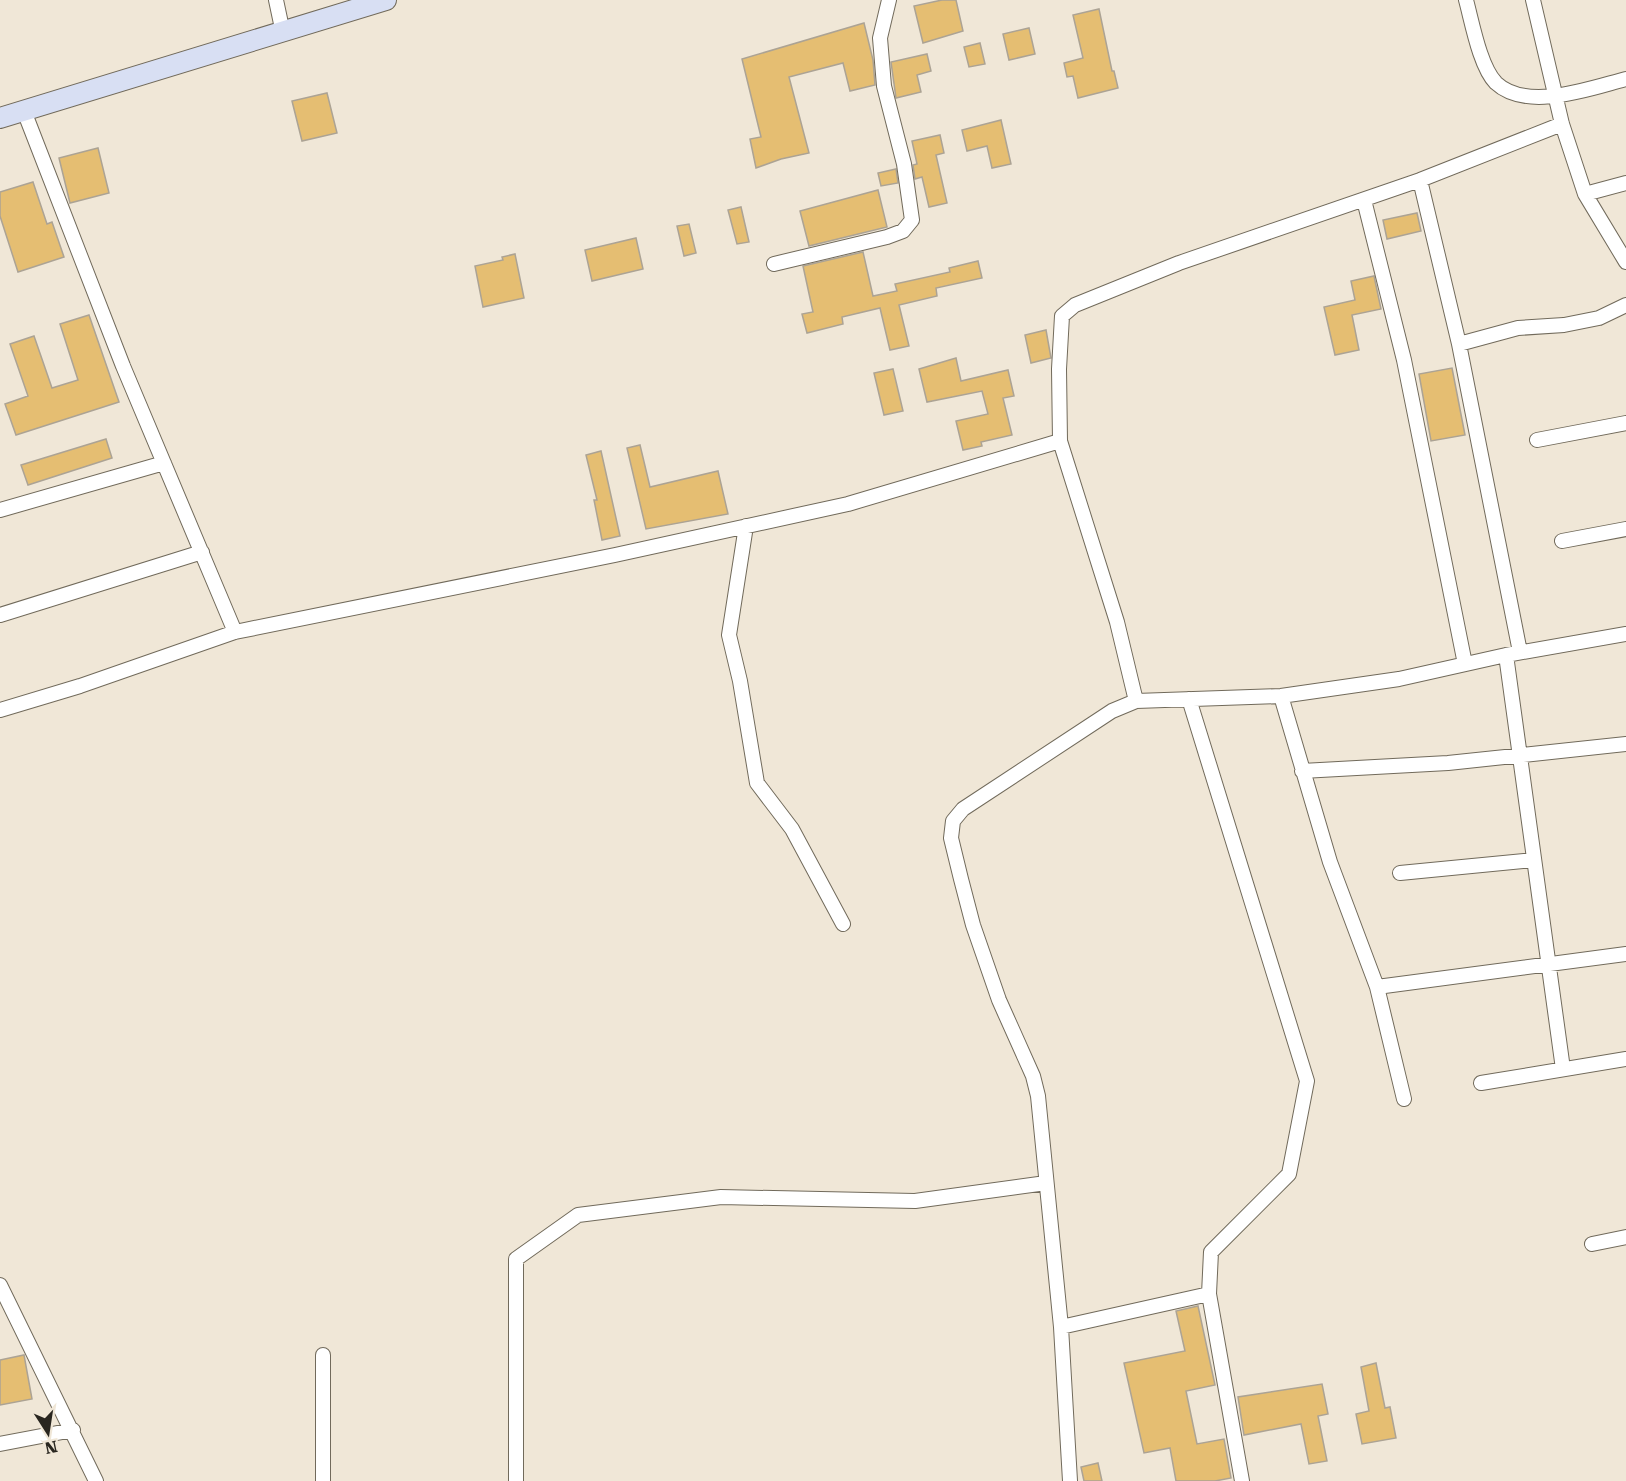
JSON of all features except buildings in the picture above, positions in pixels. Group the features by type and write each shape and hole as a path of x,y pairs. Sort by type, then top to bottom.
{"street":[{"path":"276,0 283,33"},
{"path":"0,118 386,0"},
{"path":"774,264 887,237 903,231 912,220 904,164 884,86 880,38 889,0"},
{"path":"1466,0 1482,57 1496,83 1517,94 1555,97 1626,79"},
{"path":"1533,0 1562,124 1585,194 1626,262"},
{"path":"24,111 164,463 235,632"},
{"path":"1136,701 1117,622 1060,441 1059,369 1062,316 1075,305 1179,263 1420,180 1562,124"},
{"path":"1420,180 1458,344 1513,654 1520,757 1563,1070"},
{"path":"1585,194 1626,183"},
{"path":"1364,200 1404,360 1465,664"},
{"path":"1458,344 1518,328 1564,325 1599,318 1626,306"},
{"path":"1537,440 1626,423"},
{"path":"0,710 80,686 235,632 746,526 902,489 1060,441"},
{"path":"0,510 164,463"},
{"path":"746,526 729,635 740,681 757,783 792,829 843,924"},
{"path":"1562,541 1626,529"},
{"path":"0,615 202,552"},
{"path":"1070,1481 1061,1327 1038,1096 1033,1076 999,1000 973,925 951,838 953,821 963,809 1012,776 1112,711 1136,701 1281,696 1398,679 1513,654 1626,634"},
{"path":"1281,696 1330,862 1377,987 1404,1099"},
{"path":"1189,699 1307,1081 1289,1174 1211,1252 1209,1294 1242,1481"},
{"path":"1302,771 1520,757 1626,744"},
{"path":"1400,873 1534,860"},
{"path":"1377,987 1626,954"},
{"path":"1481,1083 1626,1059"},
{"path":"516,1481 516,1259 578,1215 721,1197 915,1201 1046,1183"},
{"path":"1592,1244 1626,1237"},
{"path":"0,1285 96,1481"},
{"path":"1061,1327 1209,1294"},
{"path":"323,1355 323,1481"},
{"path":"0,1444 72,1430"}]}
